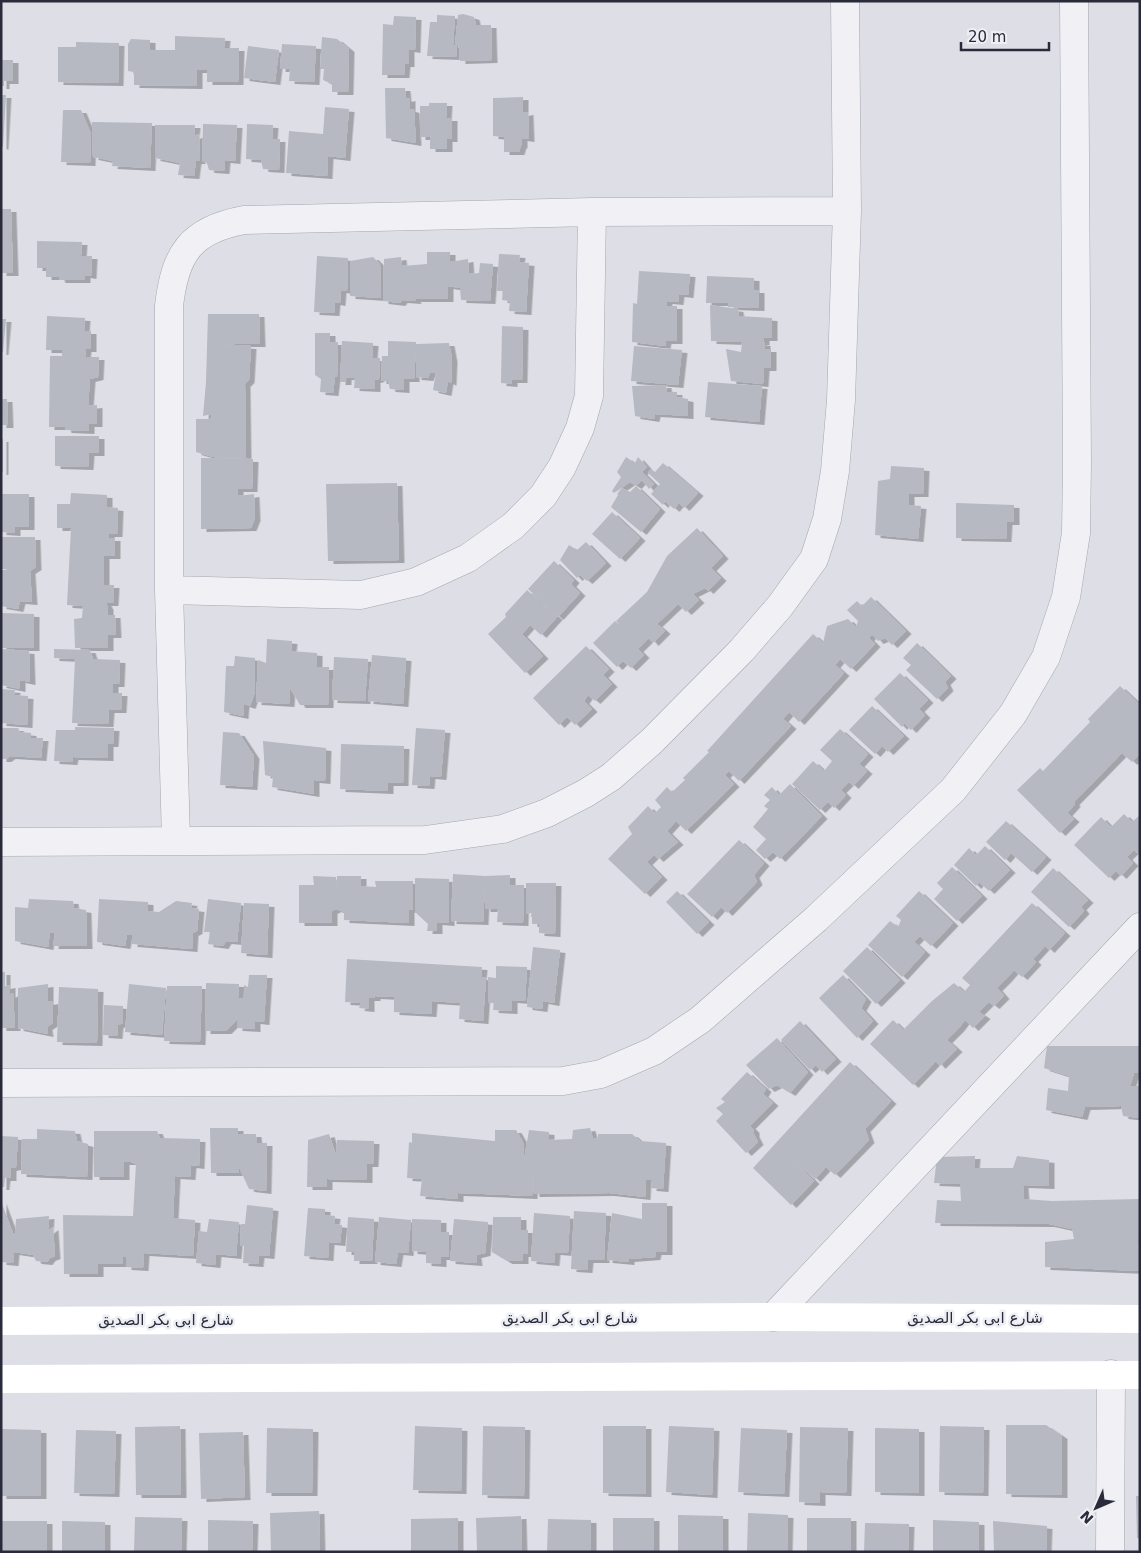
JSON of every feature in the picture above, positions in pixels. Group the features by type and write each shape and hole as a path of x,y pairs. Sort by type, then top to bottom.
{"main road":[{"name":"شارع ابى بكر الصديق","path":"1,1321 773,1317 1140,1319"},
{"path":"1,1379 1140,1374"}],"street":[{"path":"1,842 425,840 503,829 547,813 586,793 611,776 652,741 742,650 780,606 814,559 827,519 835,471 841,400 848,210 845,1"},
{"path":"1,1083 563,1081 601,1074 654,1051 700,1020 816,919 954,790 1014,714 1046,657 1066,597 1074,542 1077,463 1074,1"},
{"path":"176,840 169,590 169,306 172,282 181,257 200,236 224,224 244,220 592,212 848,210"},
{"path":"169,590 361,595 416,582 468,558 512,526 543,496 562,467 580,428 589,396 592,212"},
{"path":"773,1317 1140,927"},
{"path":"1110,1552 1111,1374"}],"building":[{"path":"463,14 474,17 476,25 491,25 492,60 460,61 459,47 457,45 456,57 427,56 430,22 437,22 437,15 455,16 453,45 455,45 458,15"},
{"path":"394,16 416,17 415,50 409,49 409,64 405,64 404,75 382,75 383,24 393,25"},
{"path":"175,36 225,38 224,48 239,48 238,82 207,82 207,70 197,70 197,86 134,85 134,72 128,71 128,44 131,39 150,40 150,50 175,50"},
{"path":"322,37 337,39 349,49 348,92 332,92 332,84 323,80 324,69 320,69"},
{"path":"76,42 119,43 118,83 58,82 58,47 76,47"},
{"path":"282,44 316,46 314,82 289,81 290,69 280,69"},
{"path":"248,46 279,50 275,82 244,78"},
{"path":"1,60 13,60 13,81 4,81 4,86 1,86"},
{"path":"385,88 405,88 406,99 410,98 410,109 414,110 416,143 386,138"},
{"path":"1,95 6,95 3,147 1,146"},
{"path":"523,97 523,113 528,112 529,139 522,138 522,146 519,152 504,152 504,137 493,136 493,98"},
{"path":"429,103 447,103 446,118 452,118 452,139 447,139 447,149 430,149 430,137 420,137 420,106 429,106"},
{"path":"325,107 349,109 345,158 328,156 327,176 286,173 289,131 323,134"},
{"path":"63,110 81,110 91,134 90,163 61,162"},
{"path":"92,122 152,123 150,168 112,166 113,161 93,157"},
{"path":"203,124 237,125 235,161 225,160 224,171 209,170 207,163 202,161"},
{"path":"247,124 273,125 272,139 280,139 279,170 263,169 261,160 246,159"},
{"path":"155,125 195,125 194,136 199,134 200,161 196,161 194,176 178,175 180,163 155,158"},
{"path":"1,209 11,209 13,273 1,273"},
{"path":"37,241 82,242 81,256 92,256 91,276 85,275 85,280 60,280 59,277 46,277 46,268 37,268"},
{"path":"427,252 450,252 450,262 468,259 469,274 479,273 480,263 493,264 490,301 461,300 460,288 448,286 448,299 402,300 400,303 383,301 384,259 401,257 402,266 427,264"},
{"path":"499,254 520,255 519,262 529,263 526,312 509,311 510,301 502,300 503,291 497,291"},
{"path":"317,256 348,258 347,291 341,290 340,303 335,302 334,313 314,312"},
{"path":"373,257 380,264 381,298 350,296 350,261"},
{"path":"639,271 690,274 688,295 679,294 678,302 667,301 666,306 677,306 677,341 666,341 665,346 632,342 633,303 637,304"},
{"path":"707,276 754,278 754,290 759,290 759,308 728,307 728,303 706,303"},
{"path":"710,305 738,309 739,316 772,318 772,338 764,338 764,342 758,342 765,343 765,349 771,349 771,368 764,368 763,384 731,381 726,349 741,352 742,342 711,341"},
{"path":"208,314 259,314 260,344 219,344 251,346 249,380 245,384 246,458 213,457 196,452 196,419 211,419 212,414 203,416"},
{"path":"47,316 85,318 84,331 91,331 91,349 86,349 85,357 99,357 98,377 90,379 88,406 97,405 97,424 89,424 89,431 66,430 65,427 49,427 50,356 62,356 62,350 46,350"},
{"path":"1,319 6,319 3,352 1,352"},
{"path":"502,326 523,327 522,380 512,380 512,384 501,383"},
{"path":"315,333 330,333 330,342 338,342 337,377 335,377 333,393 320,392 321,379 315,375"},
{"path":"342,341 373,343 372,358 380,358 379,379 375,380 375,389 354,388 355,378 346,377 346,382 340,382"},
{"path":"388,341 416,342 416,344 449,343 452,359 451,383 448,381 446,393 433,390 436,372 430,373 428,378 416,377 416,349 414,379 404,379 404,390 390,389 388,381 381,381 382,356 388,356"},
{"path":"634,346 682,350 678,385 631,381"},
{"path":"708,382 762,386 759,422 705,417"},
{"path":"666,385 667,392 677,392 677,397 688,399 688,416 655,414 654,419 635,416 632,386"},
{"path":"1,399 7,399 8,425 1,425"},
{"path":"55,436 99,436 99,453 89,453 88,467 55,466"},
{"path":"1,439 3,439 3,472 1,472"},
{"path":"626,457 635,463 638,457 647,467 642,472 654,484 649,489 642,480 636,486 630,482 614,493 612,491 621,477 617,472"},
{"path":"201,458 253,459 252,489 238,489 238,496 254,494 255,518 251,528 201,529"},
{"path":"663,463 698,493 684,508 679,503 674,509 665,501 663,505 651,494 660,484 648,473 651,469 655,472"},
{"path":"891,466 924,468 923,494 909,494 909,505 921,506 918,539 875,535 878,481 890,479"},
{"path":"397,483 399,560 328,561 326,484"},
{"path":"636,486 660,509 641,532 611,507 622,488 630,492"},
{"path":"71,493 107,495 107,507 118,508 117,534 109,534 109,538 115,538 115,556 104,556 104,585 114,585 113,603 106,603 108,615 115,615 116,635 108,635 108,648 75,648 74,619 82,618 83,606 67,605 71,528 57,528 57,504 70,504"},
{"path":"1,494 29,494 29,527 15,527 15,533 1,532"},
{"path":"956,503 1014,505 1014,522 1007,522 1006,539 956,538"},
{"path":"612,512 640,538 620,559 592,534"},
{"path":"697,528 723,556 711,568 721,578 708,591 705,588 693,594 699,600 686,612 678,604 657,624 665,631 653,643 649,638 638,649 644,655 631,668 623,661 617,667 593,643 615,621 622,627 616,621 647,592 667,556"},
{"path":"1,537 35,537 36,567 30,571 32,602 20,601 18,609 1,606 1,570 17,570 1,569"},
{"path":"586,542 606,563 587,581 580,575 577,578 560,560 569,545 577,550"},
{"path":"554,561 574,580 571,584 580,593 558,617 528,589"},
{"path":"527,590 557,617 541,635 530,625 522,634 543,656 525,673 488,634 506,617 505,614"},
{"path":"871,597 906,631 892,645 885,638 878,641 872,634 869,638 875,644 851,669 840,659 835,665 844,673 799,722 789,712 783,719 791,726 739,781 729,771 725,775 734,784 686,831 676,821 667,831 678,842 658,859 654,855 647,862 662,877 645,894 608,859 632,834 628,827 648,806 655,813 661,807 655,800 667,787 672,792 685,780 683,778 709,752 707,751 813,634 823,643 827,626 848,619 856,627 858,621 847,610 857,601 862,606"},
{"path":"1,613 34,614 34,648 1,648"},
{"path":"267,639 292,641 291,651 317,653 317,667 329,667 328,705 300,705 290,688 289,704 256,702 258,660 266,663"},
{"path":"917,643 951,676 945,682 948,688 937,699 906,670 911,665 903,658"},
{"path":"586,646 609,669 603,675 612,684 595,701 588,695 584,701 592,709 575,725 567,717 559,725 533,698"},
{"path":"1,649 29,651 30,682 20,680 20,689 1,685"},
{"path":"54,649 90,650 93,659 120,660 119,684 113,684 113,693 122,693 121,710 109,710 108,724 72,723 75,659 54,658"},
{"path":"372,655 406,658 403,704 368,701"},
{"path":"235,656 255,658 255,692 250,706 244,704 243,716 224,712 226,666 234,666"},
{"path":"334,657 368,659 365,701 332,700"},
{"path":"900,673 928,700 919,709 925,715 911,730 904,723 902,727 874,699"},
{"path":"1120,686 1140,705 1140,754 1132,762 1122,753 1074,802 1075,804 1067,813 1074,819 1060,833 1017,790 1040,768 1043,771 1090,722 1088,719"},
{"path":"1,689 15,690 14,695 28,696 27,725 1,723"},
{"path":"872,706 904,736 888,752 882,746 875,754 849,730"},
{"path":"75,727 114,728 113,744 108,744 108,758 73,757 72,762 54,761 56,730 75,730"},
{"path":"1,728 18,728 20,732 31,733 31,738 43,738 41,758 10,756 6,759 1,759"},
{"path":"416,728 445,730 441,777 430,776 429,786 412,785"},
{"path":"840,729 868,754 859,764 867,771 853,786 849,782 841,790 846,795 834,808 828,802 820,810 792,784 813,761 824,771 832,761 820,750"},
{"path":"223,732 239,733 254,756 252,787 220,785"},
{"path":"263,741 326,748 325,781 314,780 314,794 272,787 273,777 265,775"},
{"path":"341,744 404,746 403,783 388,783 388,791 340,789"},
{"path":"790,784 822,816 780,859 773,852 765,859 756,850 766,839 753,827 768,809 764,806 770,800 764,795 772,787 779,795"},
{"path":"1124,814 1132,822 1140,815 1140,856 1134,850 1127,857 1133,863 1121,876 1116,871 1109,878 1074,845 1101,817 1111,827"},
{"path":"1006,821 1046,857 1032,872 1011,853 1005,860 986,842"},
{"path":"739,840 764,863 754,875 757,882 727,913 721,907 712,917 687,894"},
{"path":"985,846 1010,870 989,891 979,882 976,886 954,865 969,848 976,855"},
{"path":"952,867 982,896 957,921 934,899 943,889 937,883"},
{"path":"1053,868 1088,900 1081,907 1084,911 1069,927 1031,892"},
{"path":"453,874 510,875 510,885 524,885 523,923 497,922 498,909 485,909 485,885 483,922 451,921"},
{"path":"313,876 336,877 336,890 337,876 361,876 361,886 376,887 375,881 413,881 413,909 409,910 409,923 344,920 344,912 336,909 332,911 332,923 299,923 299,885 314,885"},
{"path":"415,878 449,879 449,923 437,922 437,931 427,931 428,924 415,912"},
{"path":"526,883 556,883 555,934 539,933 539,924 532,924 532,913 526,914"},
{"path":"677,891 709,922 697,934 666,902"},
{"path":"919,891 953,923 931,946 920,936 914,942 925,952 902,977 868,945 890,921 898,927 901,920 896,916"},
{"path":"29,899 73,901 74,908 86,910 87,946 53,946 55,933 50,932 48,947 15,941 15,907 28,908"},
{"path":"99,899 148,902 148,911 159,912 176,901 192,903 191,908 199,909 197,931 193,933 192,949 132,944 132,935 127,935 125,946 97,942"},
{"path":"208,899 241,903 237,942 226,941 223,946 208,944 210,932 204,932"},
{"path":"244,903 269,904 267,955 241,953"},
{"path":"1032,903 1065,933 1049,950 1045,946 1033,959 1036,962 1022,977 1014,970 997,988 1004,996 994,1006 989,1002 979,1012 985,1016 973,1028 965,1020 947,1040 957,1049 940,1066 936,1061 913,1085 870,1044 893,1020 918,1044 904,1029 932,1001 954,983 964,992 970,985 962,978"},
{"path":"533,947 560,950 554,1003 543,1001 542,1009 527,1007"},
{"path":"867,947 900,980 876,1004 843,971"},
{"path":"347,959 482,967 481,977 486,978 483,1021 459,1019 460,1003 432,1001 431,1014 394,1012 394,997 375,996 375,998 369,998 369,1009 359,1008 361,1003 345,1002"},
{"path":"496,966 527,967 525,1001 512,1000 512,1011 493,1010 494,1003 488,1003 488,977 496,978"},
{"path":"1,972 5,972 5,986 10,985 10,995 13,993 15,1028 1,1028"},
{"path":"249,975 267,975 264,1022 255,1021 255,1029 237,1028 237,1009 236,1021 226,1031 205,1031 206,983 239,984 238,998 244,998 244,985 248,987"},
{"path":"843,975 866,999 861,1008 873,1021 857,1038 819,998"},
{"path":"48,984 48,1002 53,1001 53,1023 47,1027 48,1034 18,1028 18,988"},
{"path":"129,984 166,988 162,1035 125,1032"},
{"path":"167,986 202,986 200,1042 164,1041"},
{"path":"59,987 98,989 97,1043 57,1042"},
{"path":"104,1005 123,1006 123,1023 118,1025 117,1036 103,1035"},
{"path":"800,1021 836,1059 822,1072 816,1065 810,1070 781,1040"},
{"path":"777,1038 808,1072 790,1093 777,1085 769,1089 746,1065"},
{"path":"1047,1046 1140,1046 1140,1073 1134,1073 1130,1086 1140,1086 1140,1118 1123,1116 1121,1106 1085,1107 1082,1117 1046,1110 1048,1088 1068,1091 1069,1076 1044,1068"},
{"path":"850,1062 891,1101 865,1129 869,1140 835,1175 826,1167 815,1179 791,1158 814,1181 791,1205 753,1168"},
{"path":"747,1072 766,1089 763,1094 773,1103 750,1126 754,1130 758,1142 746,1153 716,1121 723,1114 716,1108 725,1102 721,1099"},
{"path":"210,1128 238,1128 238,1134 256,1134 257,1143 267,1143 266,1191 249,1189 239,1167 239,1173 211,1173"},
{"path":"590,1128 593,1139 598,1138 598,1134 632,1134 640,1141 666,1143 663,1189 651,1188 652,1180 646,1180 645,1197 609,1193 534,1194 533,1170 532,1196 458,1193 458,1199 420,1196 422,1179 407,1178 409,1142 412,1143 412,1133 495,1141 495,1130 516,1130 523,1142 524,1160 529,1130 549,1132 549,1140 572,1139 573,1130"},
{"path":"37,1129 75,1131 77,1141 88,1144 87,1177 21,1174 22,1139 37,1139"},
{"path":"94,1131 157,1131 160,1138 200,1139 199,1166 191,1165 190,1177 175,1176 173,1218 195,1220 193,1256 144,1253 143,1268 126,1267 126,1257 123,1257 123,1264 98,1264 98,1274 64,1274 63,1215 133,1216 136,1164 124,1162 124,1177 94,1177"},
{"path":"329,1134 336,1155 337,1140 374,1141 373,1164 367,1164 367,1180 327,1179 327,1187 307,1187 308,1140"},
{"path":"1,1136 18,1137 16,1167 11,1168 11,1178 5,1178 4,1187 1,1187"},
{"path":"975,1156 974,1168 1013,1168 1017,1156 1049,1160 1049,1186 1023,1185 1024,1199 1052,1201 1140,1199 1140,1233 1137,1242 1140,1242 1140,1271 1045,1267 1045,1242 1074,1239 1072,1229 1049,1224 935,1223 937,1200 961,1201 960,1184 934,1183 937,1157"},
{"path":"1,1201 14,1236 14,1247 16,1219 49,1216 48,1231 53,1227 55,1256 47,1262 36,1261 33,1255 14,1252 13,1263 1,1262"},
{"path":"642,1203 667,1203 667,1252 656,1252 655,1257 629,1259 629,1262 607,1260 612,1213 642,1219"},
{"path":"247,1205 273,1208 269,1256 259,1255 258,1264 243,1263 244,1246 240,1246 241,1224 245,1224"},
{"path":"308,1208 325,1209 325,1215 335,1216 334,1224 342,1225 340,1243 329,1242 328,1258 304,1256"},
{"path":"574,1211 606,1213 604,1260 588,1260 587,1270 571,1269"},
{"path":"534,1213 570,1216 568,1253 555,1252 554,1263 531,1261"},
{"path":"348,1217 374,1219 372,1261 354,1261 354,1252 346,1252"},
{"path":"379,1217 411,1220 408,1253 398,1252 396,1264 375,1262"},
{"path":"493,1217 521,1217 521,1230 528,1230 528,1254 523,1254 523,1261 507,1261 492,1252"},
{"path":"209,1219 239,1222 236,1256 216,1254 215,1265 196,1263 199,1231 207,1232"},
{"path":"412,1219 441,1220 441,1232 449,1232 449,1257 441,1257 441,1264 426,1263 426,1252 412,1251"},
{"path":"454,1219 488,1222 485,1253 476,1255 477,1263 450,1261"},
{"path":"1006,1425 1046,1425 1062,1436 1062,1495 1006,1494"},
{"path":"180,1426 181,1495 136,1495 135,1427"},
{"path":"415,1426 462,1428 461,1491 413,1490"},
{"path":"483,1426 525,1427 524,1496 482,1495"},
{"path":"603,1426 646,1426 646,1494 603,1493"},
{"path":"669,1426 714,1428 712,1495 666,1492"},
{"path":"940,1426 984,1427 983,1493 939,1492"},
{"path":"800,1427 848,1428 846,1493 820,1492 820,1503 799,1502"},
{"path":"267,1428 313,1429 312,1493 266,1493"},
{"path":"741,1428 787,1430 784,1494 738,1492"},
{"path":"875,1428 919,1429 919,1493 875,1492"},
{"path":"1,1429 41,1430 41,1496 1,1496"},
{"path":"76,1430 116,1431 114,1494 74,1493"},
{"path":"243,1432 245,1497 201,1499 199,1433"},
{"path":"1136,1496 1140,1496 1140,1538 1137,1538"},
{"path":"319,1511 320,1552 271,1552 270,1513"},
{"path":"748,1513 788,1515 787,1552 747,1552"},
{"path":"678,1515 723,1516 723,1552 678,1552"},
{"path":"521,1516 522,1552 477,1552 476,1518"},
{"path":"135,1517 182,1518 181,1552 134,1552"},
{"path":"458,1518 458,1552 411,1552 411,1519"},
{"path":"613,1518 654,1518 654,1552 613,1552"},
{"path":"807,1518 851,1518 851,1552 807,1552"},
{"path":"548,1519 591,1520 591,1552 547,1552"},
{"path":"208,1520 253,1521 252,1552 208,1552"},
{"path":"933,1520 979,1522 979,1552 933,1552"},
{"path":"1,1521 47,1521 47,1552 1,1552"},
{"path":"62,1521 105,1522 105,1552 62,1552"},
{"path":"993,1521 1047,1526 1046,1552 994,1552"},
{"path":"865,1523 909,1524 908,1552 864,1552"}]}
